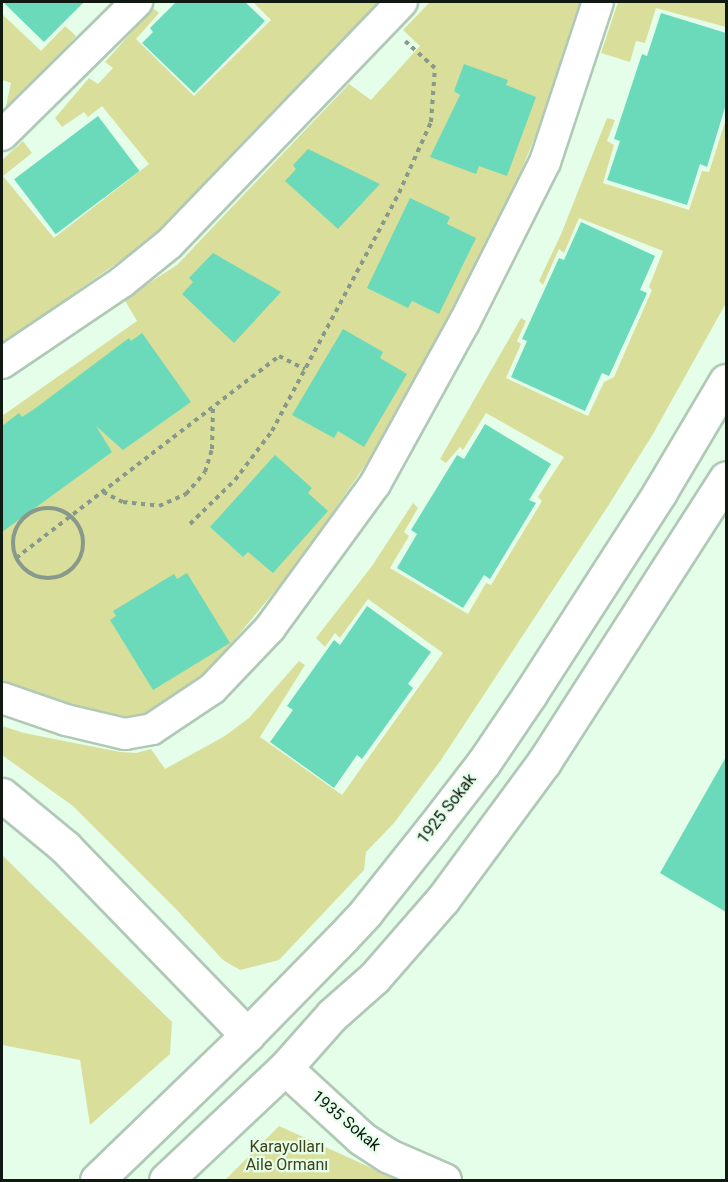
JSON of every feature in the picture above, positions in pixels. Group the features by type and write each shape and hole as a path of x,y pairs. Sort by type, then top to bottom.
{"main road":[{"name":"1925 Sokak","path":"97,1180 248,1035 366,912 484,762 660,492 726,381"},
{"path":"166,1180 285,1068 332,1015 382,969 443,899 544,762 726,478"},
{"path":"2,795 65,847 248,1035"},
{"name":"1935 Sokak","path":"285,1068 361,1138 389,1156 444,1180"}],"street":[{"path":"4,130 137,2"},
{"path":"2,698 66,720 125,734 152,729 212,689 270,628 375,484 464,324 546,162 598,2"},
{"path":"2,363 122,282 170,244 393,11"}],"path":[{"path":"190,524 235,480 272,431 399,193 431,122 435,68 393,11"},
{"path":"16,558 279,356 305,369"},
{"path":"102,492 123,502 159,506 186,494 205,472 210,456 213,407"},
{"path":"45,507 57,508 71,516 81,531 84,542 82,554 68,572 44,578 23,568 16,558 13,536 24,516 45,507"}],"green space":[{"path":"253,2 378,2 158,234 2,344 2,160 23,141 32,153 3,176 54,238 149,164 102,106 88,117 84,112 62,127 55,118 89,78 98,84 113,68 105,62 153,8 159,13 136,39 194,96 271,20"},
{"path":"430,2 580,2 537,132 492,242 398,418 294,568 206,674 174,698 145,717 130,720 42,700 2,686 2,416 137,321 124,299 177,265 349,84 371,100 420,46 403,30"},
{"path":"618,2 726,2 726,27 656,8 645,43 636,41 630,62 601,53"},
{"path":"2,14 41,51 65,26 76,36 20,102 8,108 6,106 11,83 2,80"},
{"path":"607,118 615,120 607,141 614,145 603,183 689,210 702,171 709,172 726,119 726,303 653,434 608,506 441,760 394,823 366,852 364,870 279,960 240,970 223,960 176,909 73,806 2,755 2,726 24,733 120,752 136,753 151,749 165,769 225,736 249,718 299,661 305,665 260,737 342,795 443,653 368,599 340,638 335,633 325,647 316,638 372,566 413,503 418,508 404,532 409,536 390,568 468,614 486,583 491,585 542,501 538,497 564,457 486,413 463,450 460,447 446,463 440,459 521,318 526,321 517,341 521,344 506,378 588,416 604,382 614,377 652,290 649,287 663,251 579,218 564,253 559,249 543,285 539,281 562,232"},
{"path":"2,855 172,1022 170,1054 90,1125 80,1060 2,1045"},
{"name":"Karayolları Aile Ormanı","path":"279,1126 398,1180 225,1180"}],"building":[{"path":"3,2 84,2 44,42"},
{"path":"176,2 245,2 265,21 194,93 142,43 153,32 150,28"},
{"path":"661,13 726,33 726,104 707,167 700,164 687,205 607,180 620,141 614,139 642,54 647,56"},
{"path":"464,64 508,80 506,85 536,97 507,176 479,166 476,174 430,157 460,95 454,91"},
{"path":"98,116 140,171 56,234 14,179"},
{"path":"308,149 380,184 338,229 285,181 296,169 293,165"},
{"path":"410,198 450,217 447,224 476,238 439,314 412,301 408,308 367,288"},
{"path":"581,222 655,256 640,290 647,293 609,376 602,373 585,411 511,377 527,341 522,339 559,258 564,260"},
{"path":"213,253 281,292 234,343 182,294 193,282 189,278"},
{"path":"343,329 383,352 380,358 407,374 364,447 338,431 334,438 292,415"},
{"path":"142,333 191,402 123,450 96,426 112,452 2,532 2,426 19,413 22,417 33,410 129,338 131,341"},
{"path":"485,424 551,464 529,500 536,503 490,579 484,575 463,608 397,568 417,534 411,530 457,455 464,459"},
{"path":"275,455 312,488 308,493 328,511 273,573 248,552 243,557 210,527"},
{"path":"187,573 230,643 153,690 110,620 116,616 113,611 174,574 177,579"},
{"path":"367,606 431,652 408,684 413,688 362,759 357,755 334,788 270,742 293,710 287,706 334,640 340,645"},
{"path":"726,757 726,912 660,873"}]}
